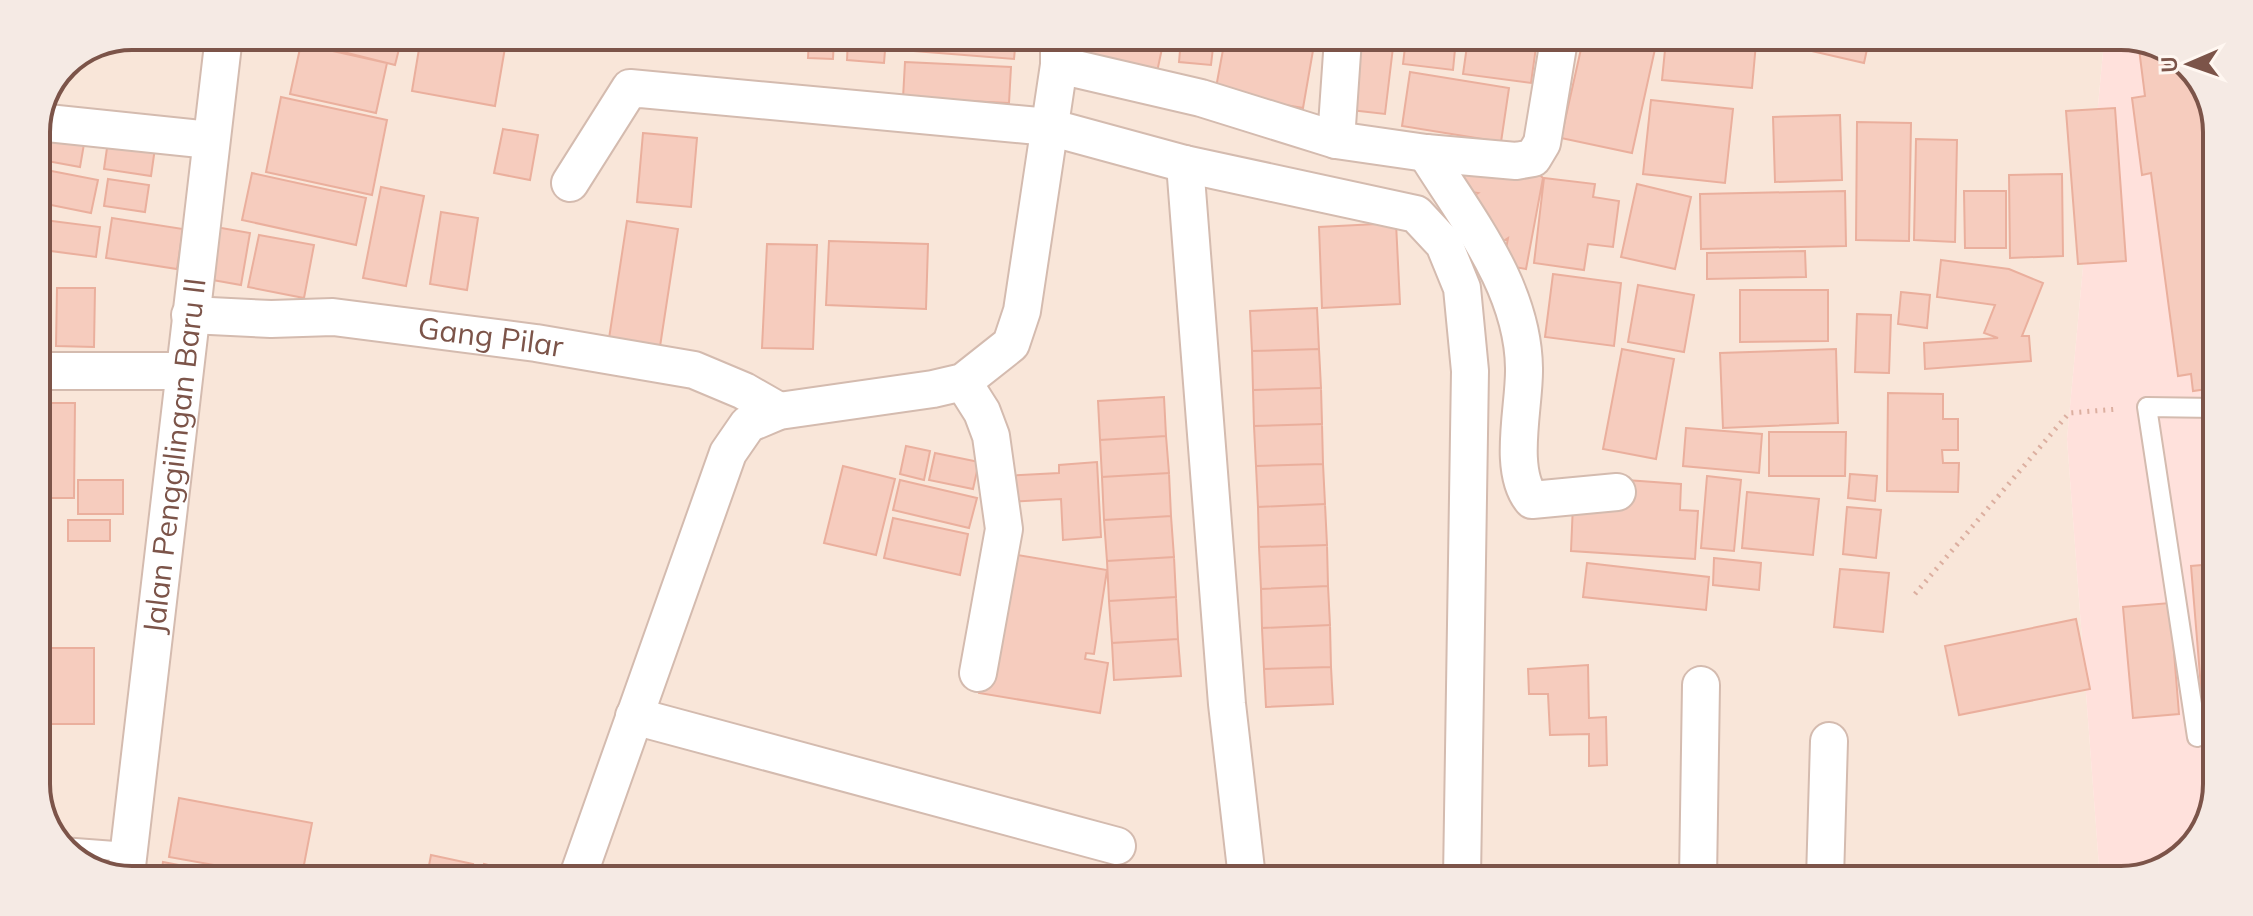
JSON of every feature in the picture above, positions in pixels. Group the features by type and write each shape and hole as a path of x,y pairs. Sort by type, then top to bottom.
{"street":[{"name":"Jalan Penggilingan Baru II","path":"127,863 222,50"},
{"path":"1336,140 1342,50"},
{"path":"582,866 728,453 748,424 779,411 963,382 1011,344 1022,311 1059,52 1336,140 1426,153 1516,161 1533,158 1542,143 1557,50"},
{"path":"570,183 630,88 1049,127 1185,164 1416,214 1444,244 1462,288 1470,371 1462,866"},
{"path":"51,123 210,140"},
{"path":"1426,153 1504,282 1517,318 1524,366 1519,463 1525,492 1532,500 1617,492"},
{"path":"1185,164 1227,704 1246,866"},
{"name":"Gang Pilar","path":"190,315 271,319 333,317 536,343 694,370 744,391 779,411"},
{"path":"50,371 184,371"},
{"path":"963,382 982,412 991,436 1004,529 978,673"},
{"path":"1698,866 1701,685"},
{"path":"634,716 1117,846"},
{"path":"1825,866 1829,741"}],"lane":[{"path":"2197,737 2147,407 2203,408"},
{"path":"89,854 127,863"}],"path":[{"path":"1915,594 2069,413 2147,407"}],"shaded area":[{"path":"2103,50 2067,439 2099,866 132,866 105,862 74,842 58,820 50,790 50,132 56,100 64,86 86,64 116,52"},
{"path":"2103,50 2121,50 2149,54 2149,104 2198,104 2203,126 2203,784 2199,811 2175,846 2143,863 2099,866 2067,439"}],"building":[{"path":"300,50 328,50 387,63 376,113 290,94"},
{"path":"336,50 399,50 395,65"},
{"path":"419,50 505,50 495,106 412,91"},
{"path":"808,50 833,50 833,59 808,58"},
{"path":"847,50 885,50 884,63 847,60"},
{"path":"902,50 1015,50 1014,59"},
{"path":"1067,50 1162,50 1157,72"},
{"path":"1180,50 1213,50 1211,65 1179,62"},
{"path":"1223,50 1313,50 1303,108 1215,93"},
{"path":"1349,50 1393,50 1385,114 1342,109"},
{"path":"1405,50 1455,50 1453,70 1403,64"},
{"path":"1466,50 1536,50 1531,83 1463,74"},
{"path":"1581,50 1655,50 1632,153 1561,138"},
{"path":"1665,50 1755,50 1752,88 1662,80"},
{"path":"1807,50 1867,50 1864,63"},
{"path":"2139,52 2149,54 2149,104 2199,105 2203,126 2203,390 2193,391 2191,374 2178,376 2151,173 2142,175 2132,98 2145,96"},
{"path":"905,62 1011,67 1009,103 903,98"},
{"path":"1410,72 1509,88 1501,142 1402,126"},
{"path":"281,97 387,120 372,195 266,172"},
{"path":"1651,100 1733,109 1725,183 1643,174"},
{"path":"2115,108 2126,261 2078,264 2066,111"},
{"path":"1840,115 1842,180 1775,182 1773,117"},
{"path":"1857,122 1911,123 1909,241 1856,240"},
{"path":"503,129 538,135 530,180 494,173"},
{"path":"643,133 697,138 691,207 637,202"},
{"path":"50,138 84,144 80,167 50,162"},
{"path":"1916,139 1957,140 1955,242 1914,240"},
{"path":"108,141 155,148 151,176 104,169"},
{"path":"1458,162 1543,178 1526,269 1503,265 1508,238 1488,251 1465,201 1478,193 1454,189"},
{"path":"50,171 98,180 91,213 50,205"},
{"path":"252,173 366,198 356,245 242,220"},
{"path":"2062,174 2063,256 2010,258 2009,175"},
{"path":"1544,178 1595,184 1593,197 1619,201 1613,247 1588,244 1584,270 1534,263"},
{"path":"108,179 149,185 145,212 104,206"},
{"path":"1637,184 1691,197 1675,269 1621,257"},
{"path":"381,187 424,196 406,286 363,278"},
{"path":"1845,191 1846,246 1701,249 1700,194"},
{"path":"1964,191 2006,191 2006,248 1965,248"},
{"path":"441,212 478,218 467,290 430,284"},
{"path":"112,218 183,229 177,269 106,258"},
{"path":"50,221 100,227 96,257 50,251"},
{"path":"627,221 678,229 659,353 608,345"},
{"path":"1396,223 1400,304 1322,308 1319,227"},
{"path":"210,226 250,233 241,285 201,278"},
{"path":"259,235 314,245 304,298 248,287"},
{"path":"829,241 928,244 926,309 826,305"},
{"path":"767,244 817,245 813,349 762,348"},
{"path":"1805,251 1806,277 1707,279 1707,253"},
{"path":"1941,260 2009,269 2043,283 2022,336 2029,336 2031,361 1925,369 1924,343 1998,338 1984,333 1995,305 1937,297"},
{"path":"1553,274 1621,283 1614,346 1545,337"},
{"path":"1638,285 1694,295 1684,352 1628,342"},
{"path":"57,288 95,288 94,347 56,346"},
{"path":"1740,290 1828,290 1828,341 1740,342"},
{"path":"1901,292 1930,295 1927,328 1898,324"},
{"path":"1317,308 1319,349 1252,351 1250,311"},
{"path":"1857,314 1891,315 1889,373 1855,372"},
{"path":"1319,349 1321,388 1253,390 1252,351"},
{"path":"1622,349 1674,359 1656,459 1603,449"},
{"path":"1836,349 1838,423 1723,428 1720,353"},
{"path":"1321,388 1322,424 1254,426 1253,390"},
{"path":"1888,393 1943,394 1943,419 1958,419 1958,450 1942,450 1943,463 1959,463 1958,492 1887,491"},
{"path":"1164,397 1166,436 1100,440 1098,401"},
{"path":"50,403 75,403 74,498 50,498"},
{"path":"1322,424 1323,464 1256,466 1254,426"},
{"path":"1686,428 1762,434 1759,473 1683,466"},
{"path":"1769,432 1846,432 1845,476 1769,476"},
{"path":"1166,436 1169,473 1102,477 1100,440"},
{"path":"906,446 930,451 924,480 900,474"},
{"path":"935,453 979,462 973,489 929,480"},
{"path":"1097,462 1101,537 1063,540 1061,499 1006,502 1004,476 1059,473 1059,465"},
{"path":"1323,464 1325,504 1258,507 1256,466"},
{"path":"843,466 895,479 876,555 824,543"},
{"path":"1169,473 1171,516 1104,520 1102,477"},
{"path":"1850,474 1877,476 1875,501 1848,498"},
{"path":"1707,476 1741,480 1734,551 1701,548"},
{"path":"78,480 123,480 123,514 78,514"},
{"path":"900,480 977,498 969,528 893,510"},
{"path":"1626,480 1681,484 1680,510 1698,511 1695,559 1571,551 1573,504"},
{"path":"1747,492 1819,499 1813,555 1742,548"},
{"path":"1325,504 1327,545 1259,547 1258,507"},
{"path":"1847,507 1881,510 1876,558 1843,554"},
{"path":"1171,516 1174,557 1107,561 1104,520"},
{"path":"893,518 968,534 960,575 884,558"},
{"path":"68,520 110,520 110,541 68,541"},
{"path":"1327,545 1328,586 1261,589 1259,547"},
{"path":"1000,552 1107,570 1094,654 1086,653 1085,659 1108,663 1100,713 979,693"},
{"path":"1174,557 1176,597 1109,601 1107,561"},
{"path":"1714,558 1761,563 1759,590 1713,585"},
{"path":"1587,563 1709,577 1706,610 1583,597"},
{"path":"2203,565 2203,712 2191,566"},
{"path":"1840,569 1889,573 1883,632 1834,627"},
{"path":"1328,586 1330,625 1262,628 1261,589"},
{"path":"1176,597 1178,639 1112,643 1109,601"},
{"path":"2170,603 2179,714 2133,718 2123,607"},
{"path":"2076,619 2090,689 1959,715 1945,646"},
{"path":"1330,625 1331,667 1264,669 1262,628"},
{"path":"1178,639 1181,676 1114,680 1112,643"},
{"path":"50,648 94,648 94,724 50,724"},
{"path":"1588,665 1589,718 1606,717 1607,765 1589,766 1589,734 1550,735 1548,694 1529,694 1528,669"},
{"path":"1331,667 1333,704 1266,707 1264,669"},
{"path":"179,798 312,823 304,866 220,866 169,857"},
{"path":"431,855 473,864 472,866 429,866"},
{"path":"163,862 184,866 162,866"}]}
